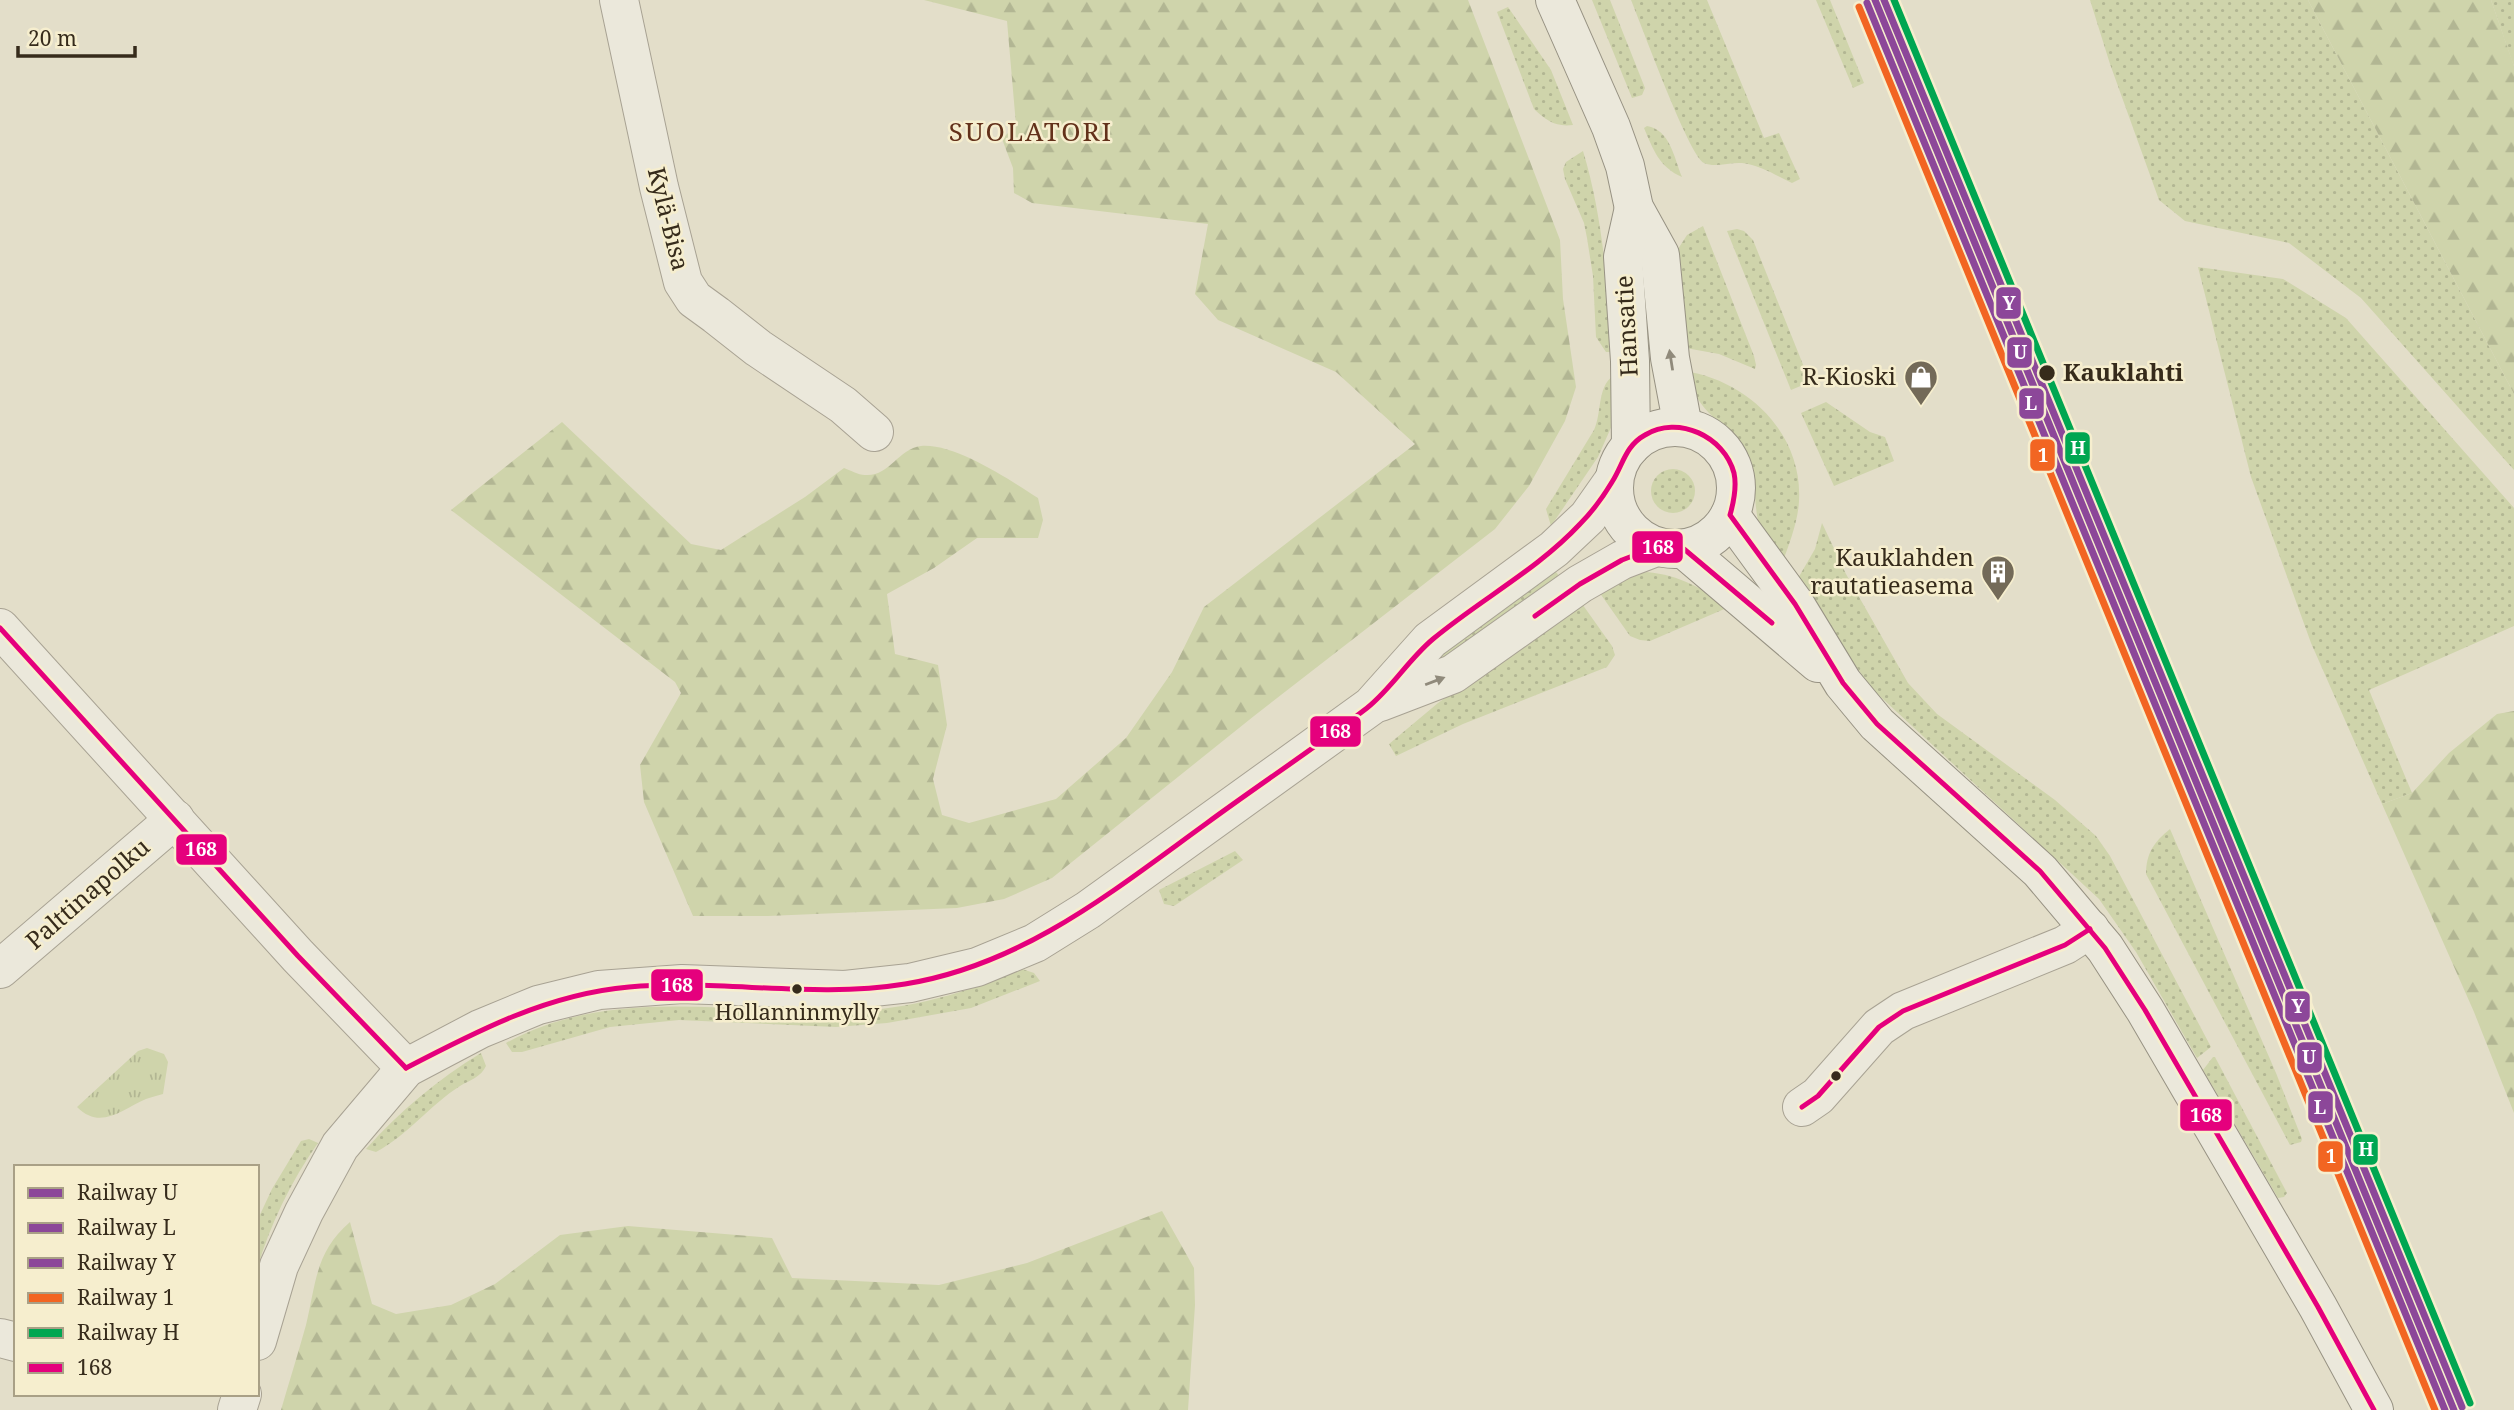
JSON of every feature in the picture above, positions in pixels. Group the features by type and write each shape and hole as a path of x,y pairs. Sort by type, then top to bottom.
{"street":[{"name":"Kylä-Bisa","path":"619,0 659,187 684,282 694,299 758,348 843,405 874,432"},
{"name":"Hansatie","path":"1555,0 1611,127 1625,166 1634,208 1660,255 1670,358 1683,427"},
{"name":"Hansatie","path":"1631,446 1630,362 1623,257 1634,208"},
{"path":"1371,706 1453,674 1580,584 1622,560 1670,548 1704,541 1724,525 1735,499 1735,480 1729,460 1721,448 1708,437 1683,427 1657,429 1631,446 1619,464 1614,480 1614,496 1624,523 1639,537 1670,548 1843,683"},
{"path":"259,1334 279,1266 304,1212 340,1146 406,1068 480,1029 538,1005 599,990 682,984 845,990 910,983 977,967 1035,943 1087,910 1371,706 1430,640 1554,549 1588,517 1614,480"},
{"path":"1730,515 1795,604 1843,683 1877,724 2040,871 2105,947 2145,1010 2318,1307 2374,1410"},
{"path":"0,628 298,956 406,1068"},
{"name":"Palttinapolku","path":"0,969 175,819"},
{"path":"1801,1107 1818,1096 1879,1027 1903,1011 2065,945 2090,929"}],"green space":[{"path":"924,0 1468,0 1560,240 1563,299 1576,387 1565,421 1529,486 1495,529 1254,716 1052,878 1004,899 957,908 768,916 693,916 644,802 640,765 681,693 675,682 451,510 562,422 691,544 721,550 805,497 844,468 865,475 881,472 906,452 921,446 950,450 966,456 1038,498 1043,520 1038,538 977,538 934,568 887,594 895,654 938,665 947,725 933,779 942,815 969,823 1056,799 1126,738 1172,672 1204,607 1415,444 1336,372 1218,320 1195,294 1208,224 1032,203 1014,193 1013,168 1002,139 1016,125 1007,21"},
{"path":"1592,0 1610,0 1645,88 1642,95 1632,98"},
{"path":"1631,0 1707,0 1764,138 1779,133 1800,179 1792,183 1749,164 1704,163 1697,155 1677,115"},
{"path":"1816,0 1830,0 1864,83 1853,88"},
{"path":"2090,0 2308,0 2514,394 2514,470 2361,298 2289,243 2185,221 2159,200"},
{"path":"2308,0 2491,0 2514,66 2514,394"},
{"path":"2491,0 2514,0 2514,66 2512,61"},
{"path":"1508,7 1551,70 1573,125 1552,122 1534,109 1497,12"},
{"path":"1647,126 1661,133 1666,139 1682,177 1658,157 1644,128"},
{"path":"1583,151 1600,226 1613,352 1606,352 1596,337 1593,276 1587,238 1563,169 1566,162"},
{"path":"1703,226 1754,356 1755,369 1719,354 1680,347 1678,249 1687,235"},
{"path":"1727,231 1744,231 1753,240 1810,382 1791,390"},
{"path":"2198,267 2283,279 2346,318 2514,508 2514,626 2369,690 2412,793 2382,804 2311,643 2251,477"},
{"path":"1684,371 1707,376 1749,398 1767,414 1792,453 1798,476 1799,501 1795,525 1782,564 1761,532 1752,467 1744,447 1705,408"},
{"path":"1613,376 1613,423 1598,457 1551,526 1546,509 1594,430 1604,387"},
{"path":"1826,402 1870,432 1885,437 1894,461 1834,486 1801,413"},
{"path":"1673,469 1689,475 1695,491 1689,507 1673,513 1657,507 1651,491 1657,475"},
{"path":"1822,523 1846,574 1908,683 1937,714 2055,800 2096,836 2110,856 2211,1047 2197,1058 2136,952 2099,899 1871,688 1797,580 1815,549"},
{"path":"1552,567 1560,577 1441,659 1436,654"},
{"path":"1647,572 1670,576 1691,584 1729,607 1650,641 1630,636 1597,589 1630,574"},
{"path":"1580,601 1612,646 1615,655 1607,667 1463,724 1396,756 1389,744 1438,703"},
{"path":"2514,711 2514,1113 2474,1012 2382,804 2412,793 2449,753 2497,714"},
{"path":"2170,829 2276,1073 2301,1142 2290,1145 2146,874 2152,848"},
{"path":"1235,851 1243,860 1174,906 1164,904 1159,890"},
{"path":"1022,969 1034,973 1040,981 971,1008 887,1023 836,1027 679,1020 610,1027 522,1052 512,1052 506,1043 544,1026 583,1015 623,1009 663,1006 851,1012 902,1006 951,995"},
{"path":"147,1048 164,1054 168,1062 163,1094 103,1118 86,1114 77,1107 138,1051"},
{"path":"481,1053 486,1066 478,1076 449,1094 388,1145 376,1152 366,1149 420,1097"},
{"path":"2213,1057 2287,1193 2284,1197 2278,1198 2203,1070"},
{"path":"309,1139 318,1143 282,1204 259,1263 259,1217 301,1141"},
{"path":"1162,1211 1194,1268 1195,1305 1188,1410 281,1410 323,1257 338,1233 350,1222 372,1304 396,1314 451,1305 495,1284 560,1235 628,1226 772,1238 792,1278 939,1285 1027,1263"}],"rail line":[{"name":"U","path":"1875,0 2454,1410"},
{"name":"Y","path":"1884,0 2462,1407"},
{"name":"H","path":"1894,0 2470,1403"},
{"name":"L","path":"1867,3 2445,1410"},
{"name":"1","path":"1859,7 2435,1410"}],"transit line":[{"name":"168","path":"406,1068 514,1016 570,997 599,991 664,985 836,990 871,988 905,984 948,974 1028,943 1101,899 1367,708 1433,639 1563,541 1605,493 1638,439 1658,429 1685,428 1710,439 1729,460 1735,484 1730,515 1795,604 1843,683 1877,724 2040,871 2105,948 2145,1010 2318,1307 2374,1410"},
{"name":"168","path":"1535,616 1580,584 1622,560 1656,547 1684,549 1772,623"},
{"name":"168","path":"0,628 298,956 406,1068"},
{"name":"168","path":"1802,1107 1818,1096 1879,1027 1903,1011 2065,945 2090,929"}],"place":[{"name":"Kauklahti","path":"2047,373"},
{"name":"R-Kioski","path":"1921,407"},
{"name":"Kauklahden rautatieasema","path":"1998,602"},
{"name":"Hollanninmylly","path":"797,989"}],"district":[{"name":"SUOLATORI","path":"1031,132"}]}
